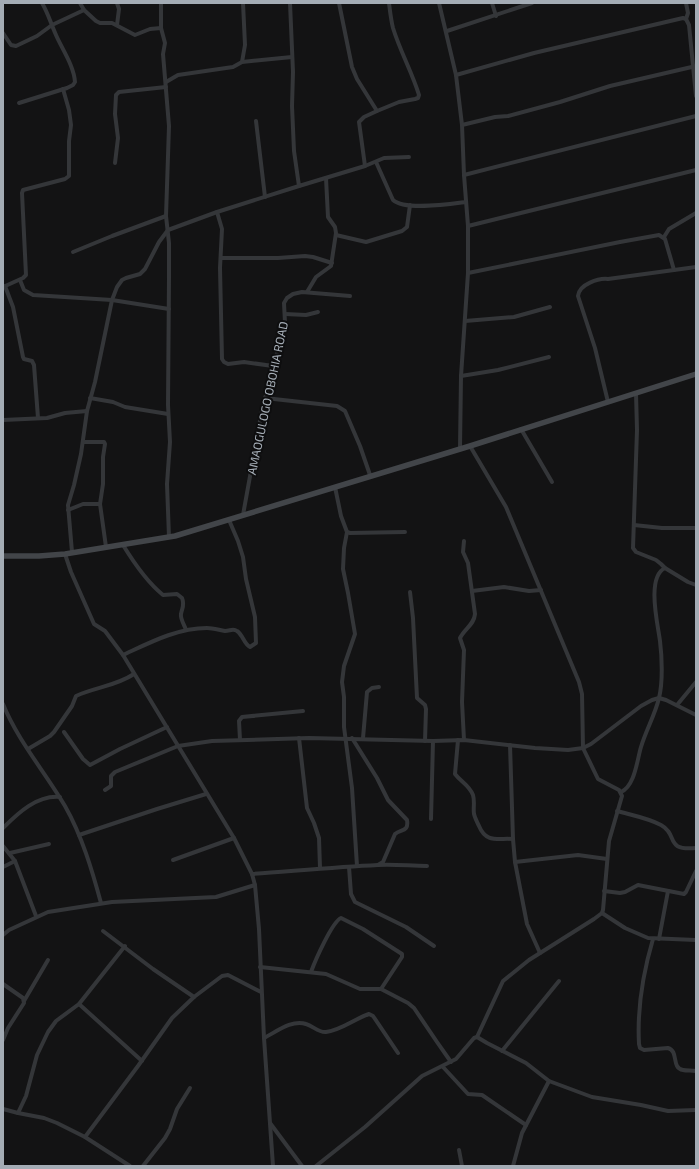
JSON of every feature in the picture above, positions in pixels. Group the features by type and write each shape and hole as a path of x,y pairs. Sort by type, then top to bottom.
{"street":[{"path":"19,103 73,85 74,78 48,14 42,3"},
{"path":"80,3 84,10 96,21 100,23 112,23 135,35 150,29 161,28"},
{"path":"117,3 119,9 117,25"},
{"path":"161,3 161,28 165,43 163,54 169,134 166,216 168,230 169,309 168,414 170,442 167,484 169,537"},
{"path":"242,3 245,45 242,62"},
{"path":"290,3 293,91 292,106 294,143 299,186"},
{"path":"339,3 352,67 357,79 377,111"},
{"path":"365,166 359,122 364,117 399,102 418,98 413,75 399,46 392,26 389,3"},
{"path":"439,3 447,31 456,74 462,124 468,226 468,274 461,376 460,448"},
{"path":"492,3 496,16"},
{"path":"447,31 532,3"},
{"path":"686,3 688,13 686,20 694,66 696,96"},
{"path":"3,33 14,47 37,36 52,25 84,10"},
{"path":"456,74 534,53 681,18 686,20"},
{"path":"166,82 178,75 233,67 242,62 292,57"},
{"path":"462,124 495,117 508,116 560,102 610,86 694,66"},
{"path":"115,162 118,138 115,114 116,95 119,92 166,87"},
{"path":"38,418 34,365 32,361 24,359 23,357 14,312 4,287 20,280 26,273 23,190 65,179 69,176 71,125 69,110 63,89"},
{"path":"464,175 696,116"},
{"path":"256,121 265,197"},
{"path":"72,552 68,510 69,500 74,485 83,442 87,411 95,382 112,300 117,287 122,280 140,274 145,270 168,230 217,212 365,166 384,158 409,157"},
{"path":"376,162 393,200 397,204 418,206 466,202"},
{"path":"468,226 696,170"},
{"path":"307,292 316,277 329,268 332,263 336,235 335,227 328,217 326,178"},
{"path":"336,235 366,242 402,231 407,227 410,205"},
{"path":"217,212 222,229 222,358 224,362 228,364 244,362 273,366"},
{"path":"664,237 669,230 696,213"},
{"path":"73,252 166,216"},
{"path":"468,274 620,242 659,235 664,237"},
{"path":"664,237 674,270"},
{"path":"221,258 278,258 305,256 332,263"},
{"path":"608,402 595,348 578,296 580,291 584,286 600,279 621,278 696,267"},
{"path":"20,280 24,290 33,295 112,300 169,309"},
{"name":"AMAOGULOGO OBOHIA ROAD","path":"242,515 265,398 283,332 285,314 284,303 287,298 294,294 307,292 350,296"},
{"path":"465,321 514,317 550,307"},
{"path":"285,314 306,315 318,312"},
{"path":"461,376 494,371 548,357"},
{"path":"3,556 65,554 169,537 470,446 696,374"},
{"path":"636,393 637,430 634,550 656,560 665,568 688,582 696,585"},
{"path":"90,398 113,402 125,407 168,414"},
{"path":"265,398 337,406 342,408 345,411 360,446 370,475"},
{"path":"3,420 47,418 65,413 87,411"},
{"path":"521,429 552,482"},
{"path":"83,442 104,442 105,444 103,457 103,484 100,504 106,547"},
{"path":"470,446 506,507 579,682 582,694 583,748 598,779 621,792"},
{"path":"335,487 341,516 347,532 342,569 355,634 344,666 342,682 345,738 352,788 357,866"},
{"path":"68,510 83,504 100,504"},
{"path":"123,655 156,640 186,630 206,628 227,631 233,629 238,631 246,645 250,647 256,643 255,617 246,579 243,557 229,520"},
{"path":"634,524 662,528 696,528"},
{"path":"347,532 405,532"},
{"path":"464,541 463,552 468,563 475,614 474,620 460,638 464,650 462,702 464,740"},
{"path":"123,545 142,573 157,590 163,595 177,594 182,598 184,607 181,618 186,630"},
{"path":"65,554 71,572 94,624 105,631 123,655 234,838 252,874 255,885 259,929 261,992 274,1166"},
{"path":"621,792 628,788 636,771 642,742 659,698 661,684 660,646 654,595 658,578 662,570 665,568"},
{"path":"472,591 504,587 529,591 541,590"},
{"path":"410,592 413,618 417,698 425,705 426,709 425,741"},
{"path":"28,749 54,732 72,706 76,696 118,683 134,674"},
{"path":"677,705 696,682"},
{"path":"363,738 367,692 372,688 379,686"},
{"path":"105,790 111,786 112,774 178,746 201,742 299,738 363,738 425,741 464,740 568,750 583,748 600,739 641,706 659,698 696,714"},
{"path":"3,704 22,740 60,797 79,836 101,903"},
{"path":"240,740 239,721 242,717 303,711"},
{"path":"64,732 83,759 90,765 167,727"},
{"path":"299,738 307,808 319,838 320,868"},
{"path":"352,738 377,778 388,800 407,820 406,828 395,834 383,862 378,865"},
{"path":"458,740 455,774 469,787 473,795 474,815 484,836 489,838 513,839"},
{"path":"431,819 433,741"},
{"path":"510,745 515,862 527,924 540,954"},
{"path":"316,1166 365,1126 422,1076 456,1059 474,1038 477,1037 503,980 530,960 594,920 602,913 611,831 622,796 621,792"},
{"path":"79,836 206,794"},
{"path":"3,828 19,814 42,799 60,797"},
{"path":"617,811 662,825 666,828 675,845 679,847 696,848"},
{"path":"173,860 234,838"},
{"path":"10,853 49,844"},
{"path":"3,846 15,861 36,916"},
{"path":"515,862 578,855 607,859"},
{"path":"3,867 15,861"},
{"path":"252,874 378,865 428,866"},
{"path":"349,868 351,894 356,902 406,927 434,946"},
{"path":"604,891 620,893 638,885 684,894 696,871"},
{"path":"3,935 9,930 36,916 48,912 101,903 216,897 255,885"},
{"path":"659,939 668,892"},
{"path":"602,913 625,928 653,939 696,940"},
{"path":"311,972 335,922 341,918 363,929 402,954 381,989"},
{"path":"104,931 153,969 194,997"},
{"path":"653,939 645,967 639,1008 638,1018 640,1048 644,1050 671,1048 674,1052 678,1068 682,1070 696,1071"},
{"path":"18,1113 26,1096 37,1055 48,1032 56,1021 79,1004 124,946"},
{"path":"3,1039 48,960"},
{"path":"260,967 326,974 360,988 381,989 408,1003 414,1008 451,1062"},
{"path":"85,1137 172,1018 194,997 222,976 228,975 261,992"},
{"path":"502,1051 559,981"},
{"path":"3,984 21,997 24,1001"},
{"path":"79,1004 142,1061"},
{"path":"264,1038 293,1023 300,1022 324,1032 333,1031 369,1014 373,1016 398,1053"},
{"path":"477,1037 526,1063 549,1081 592,1097 668,1111 696,1110"},
{"path":"442,1066 468,1094 482,1095 526,1124"},
{"path":"513,1166 519,1140 549,1081"},
{"path":"143,1166 165,1138 177,1109 190,1088"},
{"path":"3,1109 48,1119 85,1137 130,1166"},
{"path":"270,1122 302,1166"},
{"path":"459,1150 462,1166"}]}
